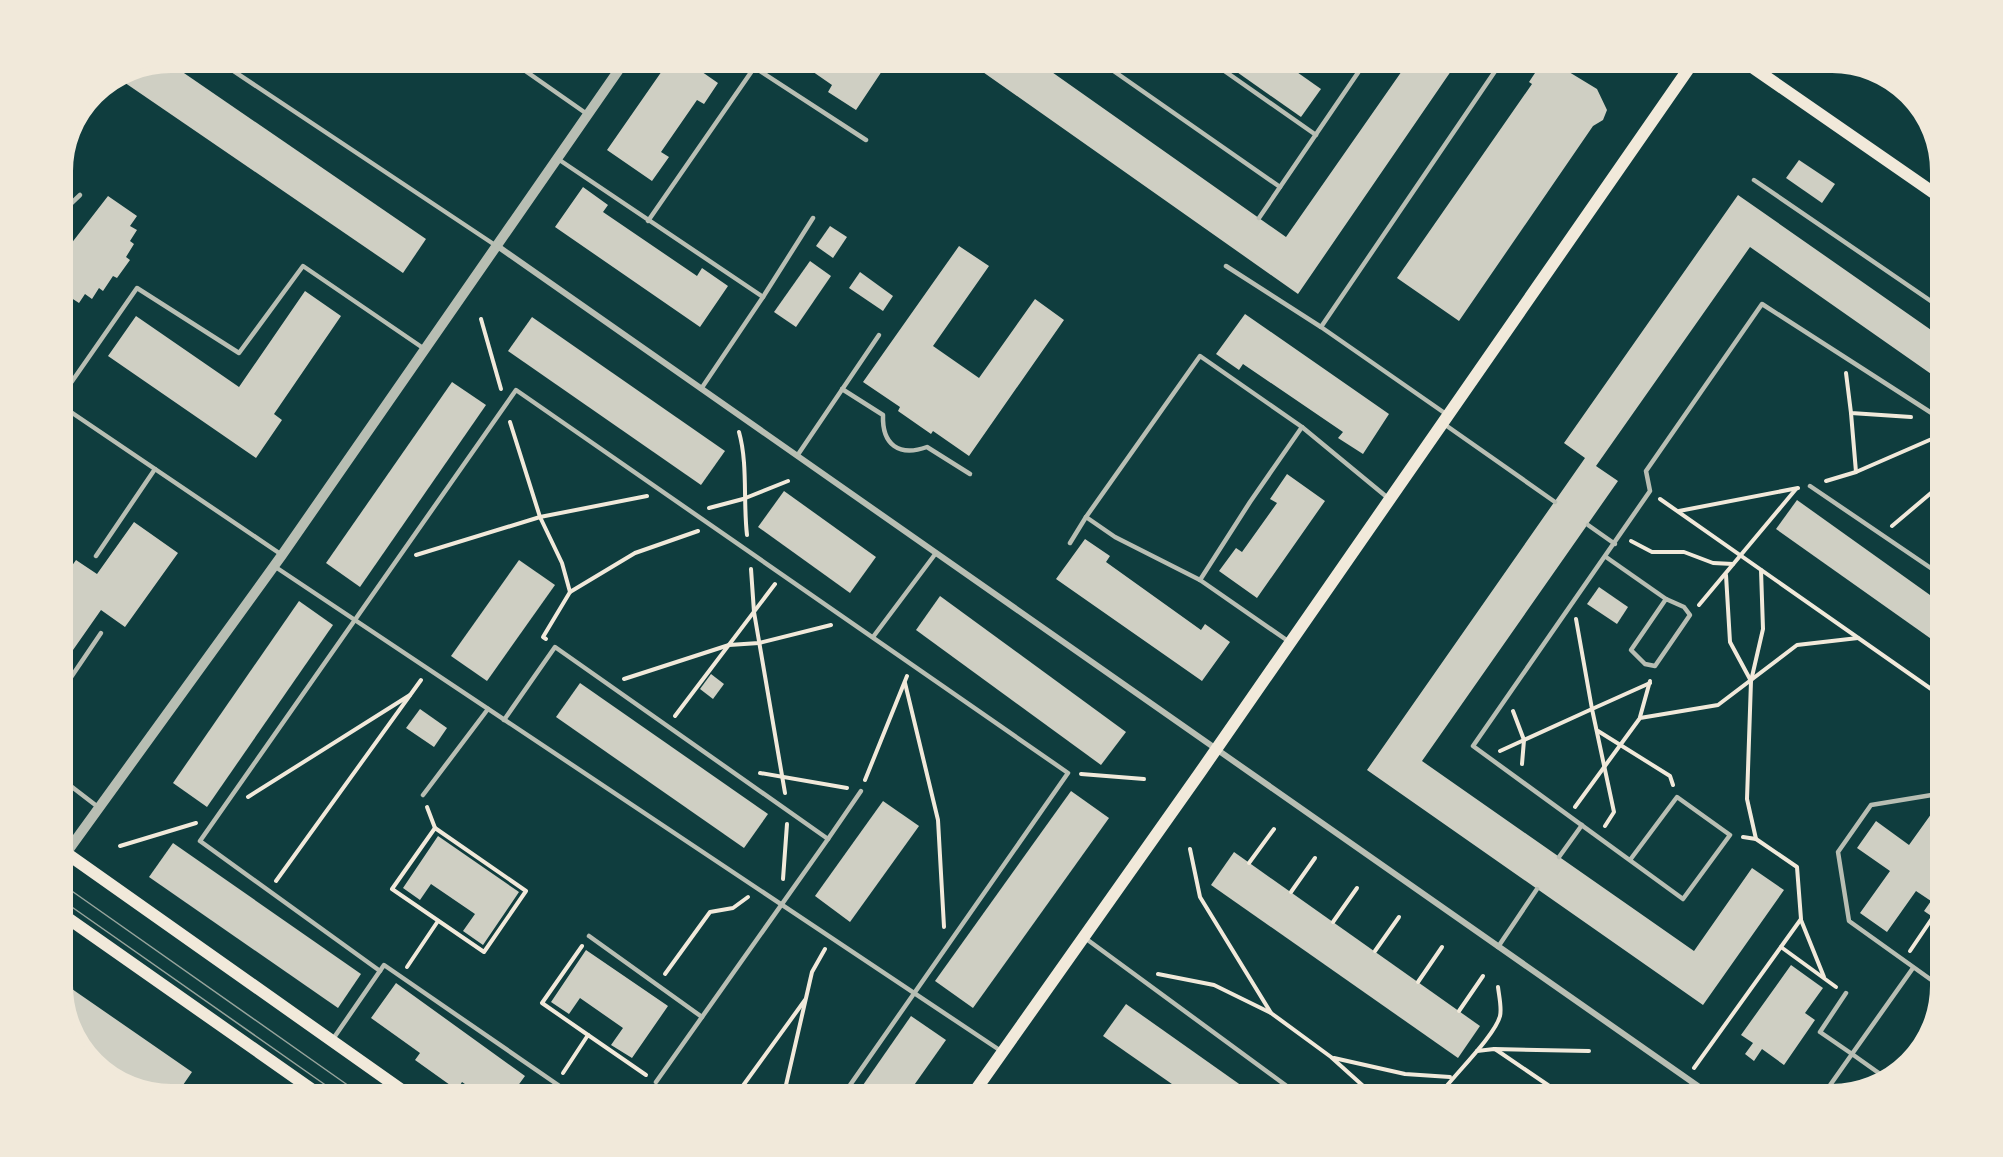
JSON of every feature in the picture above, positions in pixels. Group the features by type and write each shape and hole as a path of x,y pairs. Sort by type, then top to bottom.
{"main road":[{"path":"977,1088 1291,643 1688,69"},
{"path":"1755,69 1934,193"},
{"path":"69,860 399,1088"},
{"path":"69,919 310,1088"}],"street":[{"path":"69,844 282,555 423,348 619,69"},
{"path":"495,245 1700,1088"}],"lane":[{"path":"231,69 495,245"},
{"path":"523,69 588,114"},
{"path":"648,221 753,69"},
{"path":"756,69 866,140"},
{"path":"1111,69 1280,187"},
{"path":"1222,69 1316,135"},
{"path":"1259,218 1361,69"},
{"path":"1321,327 1497,69"},
{"path":"556,158 763,297"},
{"path":"1754,180 1934,303"},
{"path":"69,205 80,195"},
{"path":"701,388 813,218"},
{"path":"69,386 137,288 239,353 303,266 423,348"},
{"path":"1226,266 1321,327 1555,502"},
{"path":"1630,860 1677,797 1730,835 1683,899 1473,746 1650,491 1646,471 1762,304 1932,413"},
{"path":"797,456 879,335"},
{"path":"1070,543 1200,356 1302,427 1390,500"},
{"path":"842,389 883,415 886,438 893,446 915,451 927,447 970,474"},
{"path":"380,971 200,841 516,390 1068,773 848,1088"},
{"path":"69,411 282,555"},
{"path":"1200,580 1302,427"},
{"path":"96,556 155,469"},
{"path":"1810,486 1934,570"},
{"path":"1086,517 1115,537 1200,580 1291,643"},
{"path":"1588,525 1615,544"},
{"path":"873,637 936,553"},
{"path":"1606,557 1666,599 1684,607 1690,615 1655,666 1645,664 1632,650 1666,599"},
{"path":"273,566 1003,1052"},
{"path":"69,680 101,633"},
{"path":"504,720 555,647 828,839"},
{"path":"423,795 488,709"},
{"path":"69,785 98,807"},
{"path":"656,1082 861,791"},
{"path":"1934,795 1871,805 1838,852 1849,921 1934,982"},
{"path":"1559,857 1582,825"},
{"path":"1498,946 1537,889"},
{"path":"589,936 702,1017"},
{"path":"1084,938 1289,1088"},
{"path":"332,1041 384,965 560,1088"},
{"path":"1828,1088 1913,968"},
{"path":"1846,993 1820,1032 1881,1075"}],"path":[{"path":"481,319 540,517 562,563 570,592"},
{"path":"1845,357 1856,472"},
{"path":"733,411 744,450 743,499 754,612 788,811 781,904"},
{"path":"1851,413 1919,418 1932,413"},
{"path":"1678,511 1810,486 1856,472 1934,437"},
{"path":"694,513 743,499 788,481"},
{"path":"1690,615 1797,488"},
{"path":"1882,534 1934,490"},
{"path":"1650,491 1934,691"},
{"path":"397,561 540,517 666,493"},
{"path":"555,647 543,636 570,592 636,553 713,525"},
{"path":"1621,535 1652,552 1684,552 1713,563 1734,564"},
{"path":"1756,839 1747,799 1751,681 1763,628 1761,570"},
{"path":"667,726 782,574"},
{"path":"1726,574 1730,642 1751,681"},
{"path":"1574,603 1592,709 1614,812 1598,836"},
{"path":"608,684 729,645 759,643 849,620"},
{"path":"1640,718 1718,705 1797,645 1858,638"},
{"path":"752,771 861,791 911,663"},
{"path":"1568,815 1640,718 1655,666"},
{"path":"269,891 429,669"},
{"path":"904,683 938,820 946,948"},
{"path":"1488,757 1650,683"},
{"path":"120,846 218,816 410,696"},
{"path":"1508,697 1524,740 1520,780"},
{"path":"1597,730 1670,776 1677,797"},
{"path":"1068,773 1143,779"},
{"path":"423,795 435,828 526,891 484,952 392,889 435,828"},
{"path":"1249,863 1274,829"},
{"path":"1730,835 1756,839 1797,867 1801,919 1825,979"},
{"path":"1190,849 1200,897 1271,1013"},
{"path":"1291,892 1315,858"},
{"path":"1333,922 1357,888"},
{"path":"658,985 710,912 733,908 758,889"},
{"path":"1375,951 1399,917"},
{"path":"1903,960 1934,917"},
{"path":"1686,1079 1801,919"},
{"path":"400,977 438,921"},
{"path":"589,936 542,1003 656,1082"},
{"path":"785,1088 812,972 831,938"},
{"path":"1418,982 1442,947"},
{"path":"1781,947 1846,993"},
{"path":"1128,969 1214,985 1271,1013 1331,1057 1365,1088"},
{"path":"1459,1011 1483,976"},
{"path":"1444,1088 1451,1077 1477,1052 1500,1016 1498,987"},
{"path":"741,1088 807,997"},
{"path":"557,1084 588,1035"},
{"path":"1477,1052 1494,1049 1589,1051"},
{"path":"1494,1049 1552,1088"},
{"path":"1331,1057 1405,1074 1451,1077"}],"building":[{"path":"178,69 426,239 403,273 123,81 138,74"},
{"path":"663,69 698,69 718,83 704,104 697,100 661,152 669,157 652,181 607,150"},
{"path":"809,69 879,69 882,71 856,110 828,92 832,85"},
{"path":"979,69 1048,69 1286,237 1403,69 1452,69 1298,294"},
{"path":"1233,69 1293,69 1321,89 1301,117"},
{"path":"1538,69 1570,69 1569,72 1597,89 1607,110 1603,120 1593,126 1459,321 1397,278 1532,84 1529,82"},
{"path":"1799,160 1835,184 1822,203 1786,178"},
{"path":"583,187 608,205 603,212 697,276 702,268 728,286 700,327 555,227"},
{"path":"1738,195 1934,332 1934,376 1750,247 1596,466 1618,481 1422,761 1694,951 1752,868 1784,890 1703,1005 1367,770 1585,458 1564,443"},
{"path":"108,196 137,216 130,226 137,230 130,241 134,244 126,257 130,260 117,278 113,276 103,291 99,288 92,299 85,294 79,303 69,296 69,246"},
{"path":"830,226 847,237 833,258 816,246"},
{"path":"959,246 989,266 933,346 979,378 1035,299 1064,320 969,456 933,431 931,434 898,411 900,407 863,382"},
{"path":"810,261 831,276 796,327 774,312"},
{"path":"860,272 893,296 883,311 849,288"},
{"path":"305,291 341,316 274,414 282,420 256,458 108,356 136,316 239,387"},
{"path":"1245,314 1389,414 1363,454 1338,438 1343,432 1243,364 1239,370 1216,354"},
{"path":"532,317 725,451 701,485 508,351"},
{"path":"452,382 486,405 360,587 326,563"},
{"path":"1287,474 1325,501 1257,598 1219,571 1236,548 1242,552 1277,503 1270,499"},
{"path":"784,491 876,557 850,593 758,527"},
{"path":"1797,500 1934,598 1934,641 1776,529"},
{"path":"134,522 178,553 125,627 101,610 69,656 69,570 76,560 97,574"},
{"path":"1085,539 1110,556 1106,562 1201,630 1205,624 1230,642 1202,681 1056,579"},
{"path":"519,560 555,585 487,681 451,656"},
{"path":"1599,587 1628,607 1617,624 1587,604"},
{"path":"940,596 1126,732 1101,765 916,630"},
{"path":"299,601 333,625 207,807 173,783"},
{"path":"711,674 724,684 713,699 700,689"},
{"path":"580,683 768,814 744,848 556,717"},
{"path":"420,709 447,728 434,747 406,728"},
{"path":"1071,791 1109,818 973,1008 935,981"},
{"path":"883,801 919,826 850,922 815,896"},
{"path":"1934,810 1934,918 1924,911 1931,901 1916,891 1887,932 1860,913 1890,871 1857,848 1876,821 1909,845"},
{"path":"438,836 519,892 483,945 463,931 475,914 431,884 420,900 403,888"},
{"path":"173,843 361,974 338,1008 149,877"},
{"path":"1234,852 1480,1026 1458,1058 1211,885"},
{"path":"586,950 668,1006 632,1058 611,1045 623,1028 580,998 569,1014 551,1002"},
{"path":"1791,965 1823,988 1805,1013 1815,1020 1784,1065 1762,1049 1754,1061 1745,1054 1753,1043 1741,1035"},
{"path":"396,983 525,1076 516,1088 471,1088 462,1082 458,1088 454,1088 415,1060 420,1053 371,1018"},
{"path":"69,987 192,1072 181,1088 171,1088 145,1085 109,1067 86,1043 74,1019"},
{"path":"1126,1004 1245,1088 1178,1088 1103,1036"},
{"path":"911,1016 946,1040 912,1088 861,1088"}],"tram line":[{"path":"69,889 352,1088"},
{"path":"69,905 330,1088"}]}
